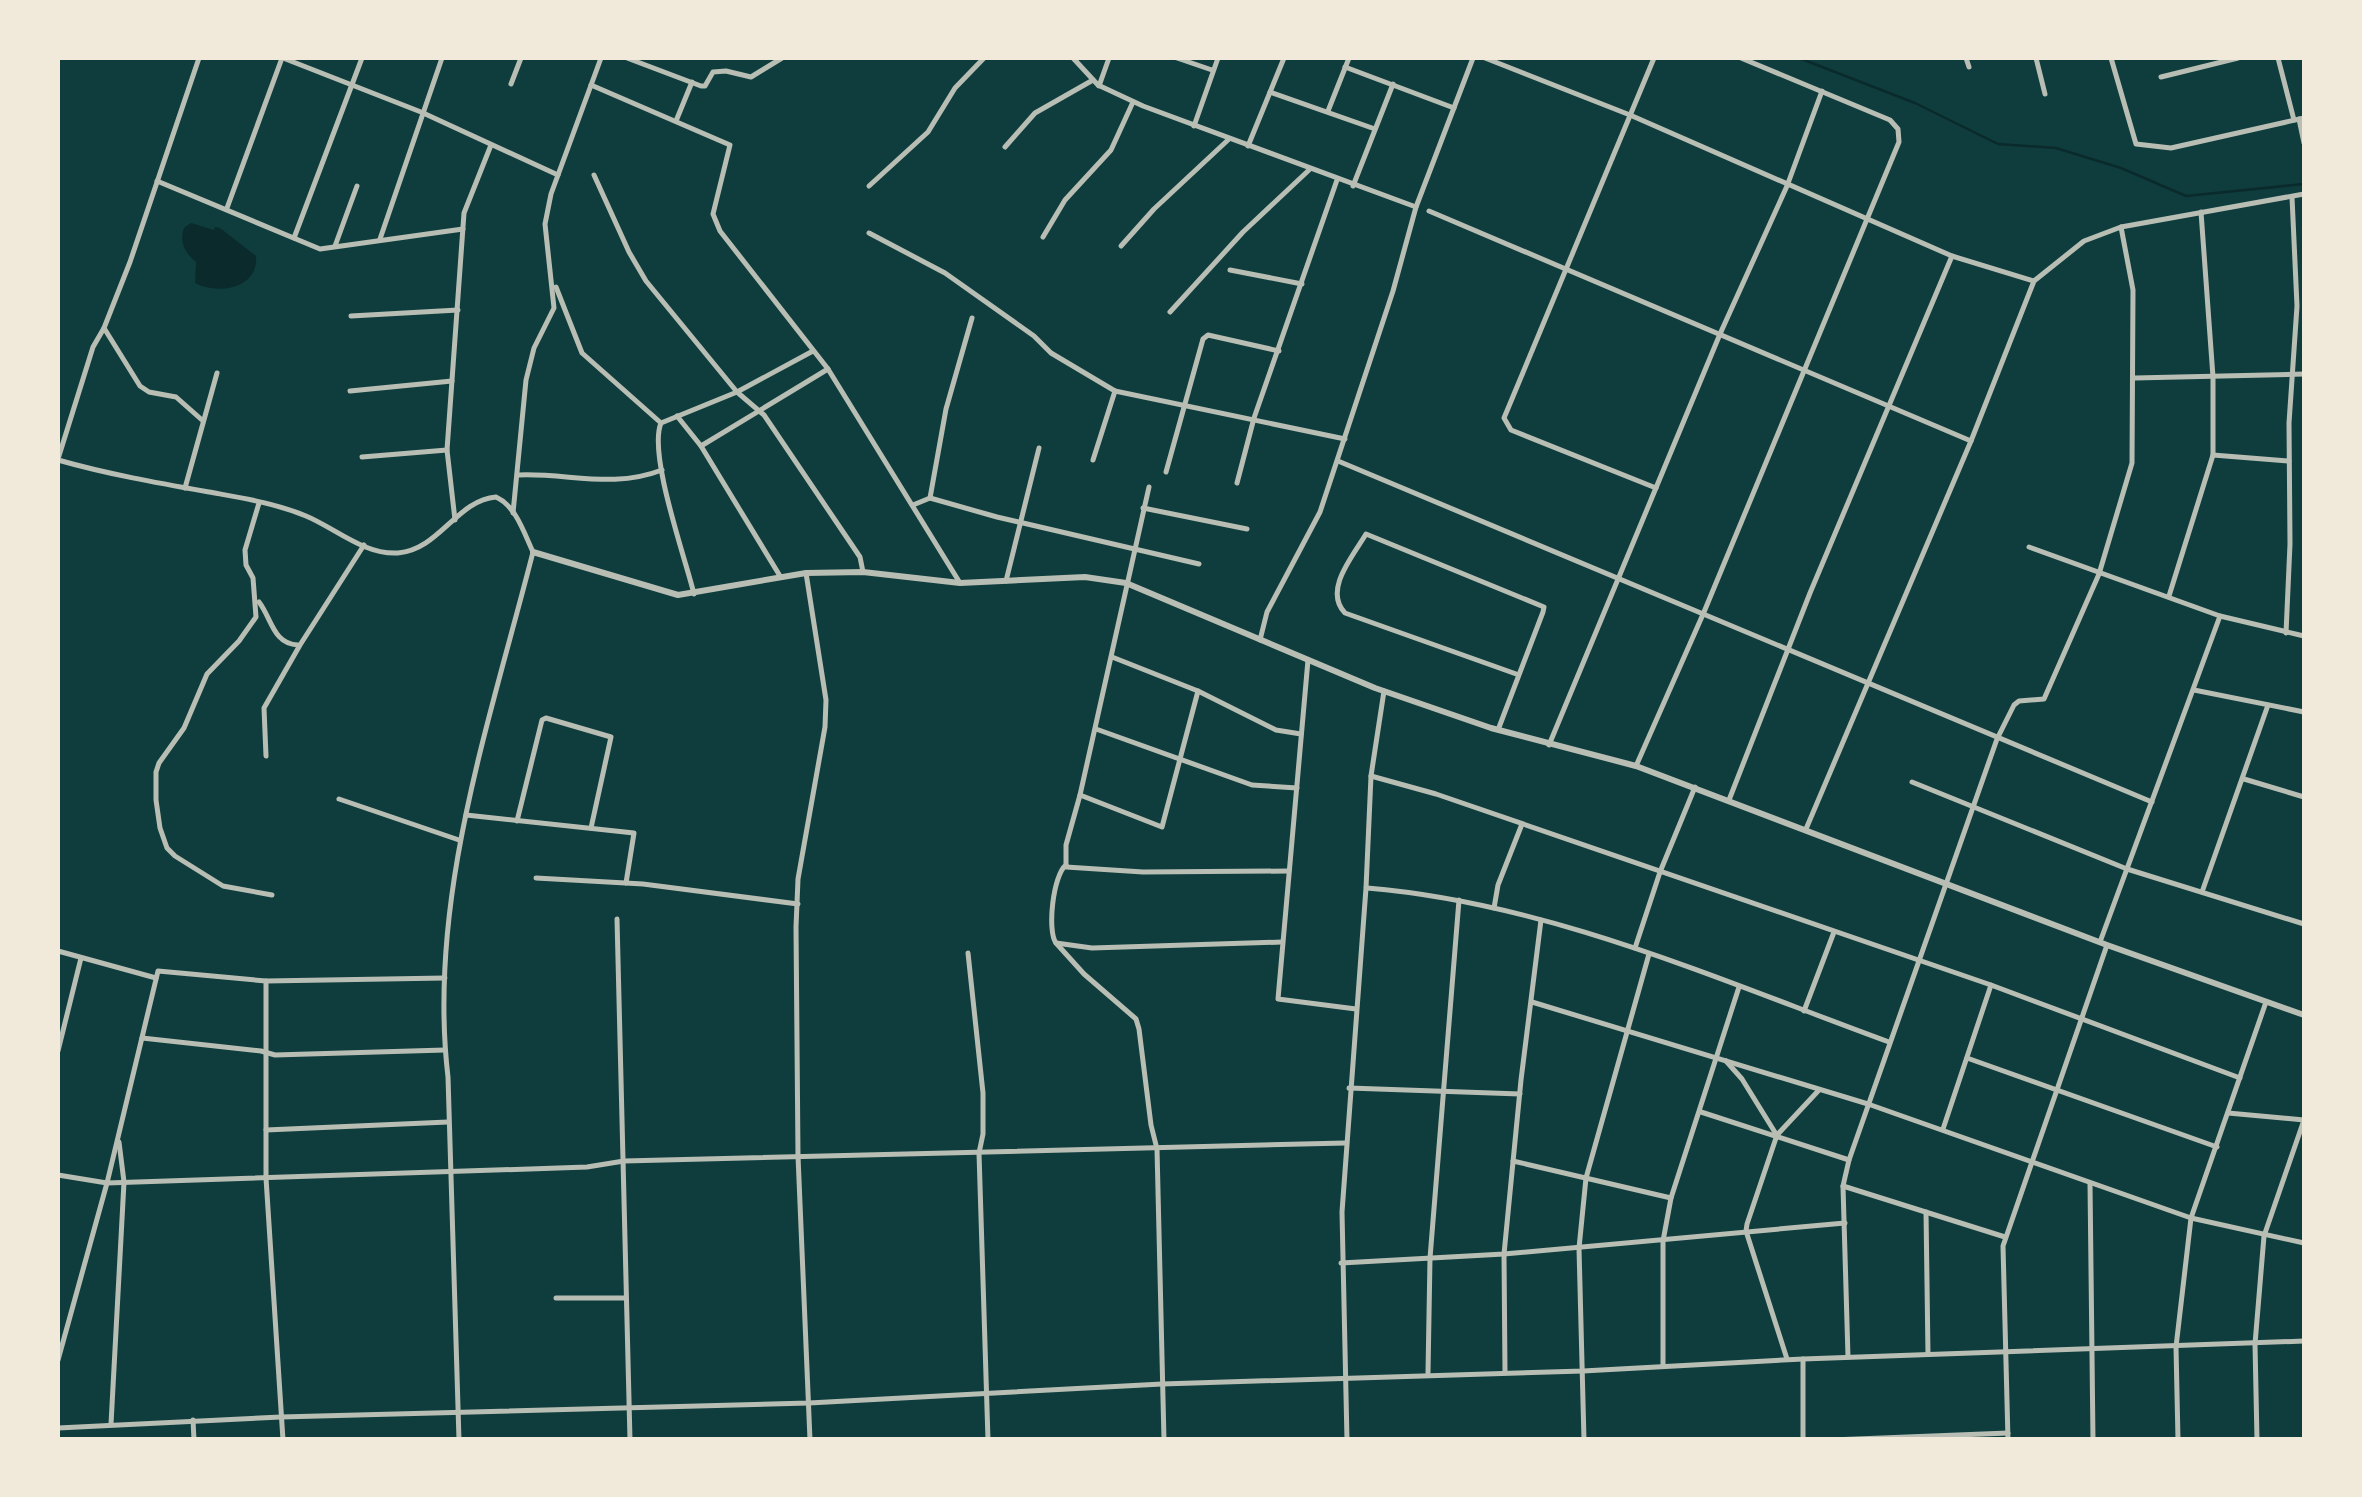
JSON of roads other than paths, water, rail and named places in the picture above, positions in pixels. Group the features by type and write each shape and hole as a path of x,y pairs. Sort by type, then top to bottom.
{"street":[{"path":"199,58 104,328 93,347 58,459 101,472 260,502 308,516 382,552 418,549 489,497 502,499 533,552 460,840 445,978 444,1050 460,1440"},
{"path":"227,208 283,58 420,112 558,174"},
{"path":"294,238 362,58"},
{"path":"380,238 420,112 442,58"},
{"path":"511,84 521,58"},
{"path":"601,58 558,174 545,224 560,304 582,353 661,423"},
{"path":"627,58 705,86 713,72 752,77 782,58"},
{"path":"869,186 928,132 956,88 984,58"},
{"path":"1073,58 1099,86 1133,102 1416,207"},
{"path":"1099,86 1109,58"},
{"path":"1178,58 1214,70"},
{"path":"1194,126 1218,58"},
{"path":"1248,146 1284,58"},
{"path":"1328,112 1348,58"},
{"path":"1260,640 1267,612 1320,512 1394,291 1416,207 1473,58"},
{"path":"1485,58 1630,115 1952,256 2034,281"},
{"path":"1654,58 1506,410 1504,423 1508,428 1656,488"},
{"path":"1636,766 1897,150 1899,135 1890,120 1741,58"},
{"path":"1966,58 1968,67"},
{"path":"2036,58 2046,94"},
{"path":"2111,58 2136,144 2171,148 2299,119"},
{"path":"2161,78 2238,58"},
{"path":"2278,58 2304,143"},
{"path":"1345,66 1454,108"},
{"path":"1005,147 1035,113 1093,80"},
{"path":"676,122 692,82"},
{"path":"1353,186 1393,84"},
{"path":"591,85 730,145 713,214 735,252 828,369 960,583"},
{"path":"1549,745 1720,334 1787,186 1822,90"},
{"path":"1270,92 1375,130"},
{"path":"1042,237 1065,200 1111,150 1133,102"},
{"path":"1121,246 1154,209 1229,139"},
{"path":"455,520 447,450 464,212 491,145"},
{"path":"1170,312 1243,232 1309,170"},
{"path":"594,174 636,264 737,392 758,410 860,557 863,572"},
{"path":"1237,483 1254,418 1337,180"},
{"path":"157,181 320,249 464,229"},
{"path":"335,246 357,186"},
{"path":"1806,829 1971,441 2034,281 2084,241 2121,227 2304,194"},
{"path":"2286,634 2291,374 2297,306 2292,196"},
{"path":"1429,211 1971,441"},
{"path":"2169,596 2212,455 2213,377 2201,212"},
{"path":"1848,1357 1843,1186 1850,1160 1998,739 2018,701 2044,700 2100,574 2132,463 2133,290 2121,227"},
{"path":"868,233 944,273 1034,336 1051,353 1115,391 1345,439"},
{"path":"1729,800 1788,648 1952,256"},
{"path":"1230,270 1302,284"},
{"path":"513,512 526,380 534,348 554,308 553,272"},
{"path":"351,316 459,310"},
{"path":"930,498 942,426 972,318"},
{"path":"104,328 140,386 149,392 176,397 202,420"},
{"path":"1166,472 1203,339 1208,335 1279,352"},
{"path":"694,594 662,470 656,436 661,423 737,392 813,351"},
{"path":"701,446 828,369"},
{"path":"185,488 216,373"},
{"path":"2135,378 2304,374"},
{"path":"350,391 452,381"},
{"path":"1093,460 1115,391"},
{"path":"677,416 701,446 780,576"},
{"path":"1006,581 1039,448"},
{"path":"362,457 447,450"},
{"path":"2212,455 2289,460"},
{"path":"1338,461 2152,802"},
{"path":"519,475 562,474 605,482 662,470"},
{"path":"1149,487 1096,730 1066,845 1066,864 1055,884 1050,935 1084,974 1136,1019 1157,1149 1164,1440"},
{"path":"914,506 930,498 1200,564"},
{"path":"260,502 245,550 257,599 277,637 283,643 300,645"},
{"path":"1143,508 1247,529"},
{"path":"1498,730 1519,675 1544,607 1366,534 1342,576 1335,594 1336,604 1345,612 1519,675"},
{"path":"266,756 264,708 364,545"},
{"path":"2030,547 2220,616 2304,636"},
{"path":"533,552 662,591 694,594 806,573 863,572 960,583 1085,578 1126,582 1384,692 1549,745 1636,766 2266,1002 2303,1014 2304,1003"},
{"path":"806,573 826,700 825,726 798,879 795,990 810,1440"},
{"path":"257,599 256,617 240,641 208,674 184,728 159,763 156,800 160,828 167,848 175,856 223,886 272,895"},
{"path":"1832,1440 2008,1436 2005,1237 2081,1018 2127,869 2220,616"},
{"path":"1112,657 1276,730 1301,734"},
{"path":"1308,660 1278,999 1356,1009"},
{"path":"2194,690 2304,712"},
{"path":"1080,795 1162,826 1198,692"},
{"path":"1347,1440 1341,1263 1345,1143 1371,776 1384,692"},
{"path":"2202,892 2268,705"},
{"path":"517,820 542,720 546,718 612,738 591,828"},
{"path":"1096,730 1252,784 1297,788"},
{"path":"1371,776 1990,985 2240,1078"},
{"path":"2244,779 2304,797"},
{"path":"1912,782 2127,869 2304,924"},
{"path":"1635,949 1694,787"},
{"path":"339,799 460,840"},
{"path":"466,815 634,833 626,883"},
{"path":"1494,908 1498,885 1522,824"},
{"path":"1066,864 1143,872 1290,871"},
{"path":"536,878 626,883 798,904"},
{"path":"1366,888 1421,892 1576,928 1889,1042"},
{"path":"1428,1373 1430,1258 1459,900"},
{"path":"617,920 630,1440"},
{"path":"1505,1372 1504,1254 1541,920"},
{"path":"1804,1011 1834,932"},
{"path":"1056,943 1092,948 1282,942"},
{"path":"58,951 156,978"},
{"path":"968,953 982,1093 983,1134 979,1153 988,1440"},
{"path":"1584,1440 1579,1248 1586,1178 1649,954"},
{"path":"58,1051 81,958"},
{"path":"58,1360 107,1183 158,972 266,981 445,978"},
{"path":"266,981 266,1178 283,1440"},
{"path":"1942,1130 1990,985"},
{"path":"1663,1366 1663,1241 1671,1198 1722,1058 1739,987"},
{"path":"1532,1002 1868,1104 2191,1218 2304,1243"},
{"path":"2178,1440 2176,1347 2191,1218 2266,1002"},
{"path":"142,1038 275,1056 444,1050"},
{"path":"1722,1058 1742,1078 1776,1136"},
{"path":"1967,1058 2217,1147"},
{"path":"1349,1088 1520,1094"},
{"path":"1787,1360 1746,1232 1776,1136 1819,1090"},
{"path":"1700,1112 1850,1160"},
{"path":"2228,1113 2304,1120 2264,1236 2255,1344 2257,1440"},
{"path":"265,1130 448,1122"},
{"path":"111,1424 124,1182 118,1136"},
{"path":"58,1175 107,1183 587,1167 624,1161 1345,1143"},
{"path":"1513,1161 1671,1198"},
{"path":"2090,1182 2093,1440"},
{"path":"1843,1186 2005,1237"},
{"path":"1926,1212 1928,1354"},
{"path":"1341,1263 1504,1254 1846,1223"},
{"path":"556,1298 626,1298"},
{"path":"58,1428 281,1417 809,1403 1162,1384 2304,1341"},
{"path":"1803,1440 1804,1358"},
{"path":"194,1420 194,1440"}],"water":[{"path":"191,223 220,228 256,256 251,276 225,288 195,283 196,262 186,251 182,238 184,228"}],"waterway":[{"path":"1799,58 1915,103 1998,144 2056,148 2121,168 2186,196 2304,184"}]}
